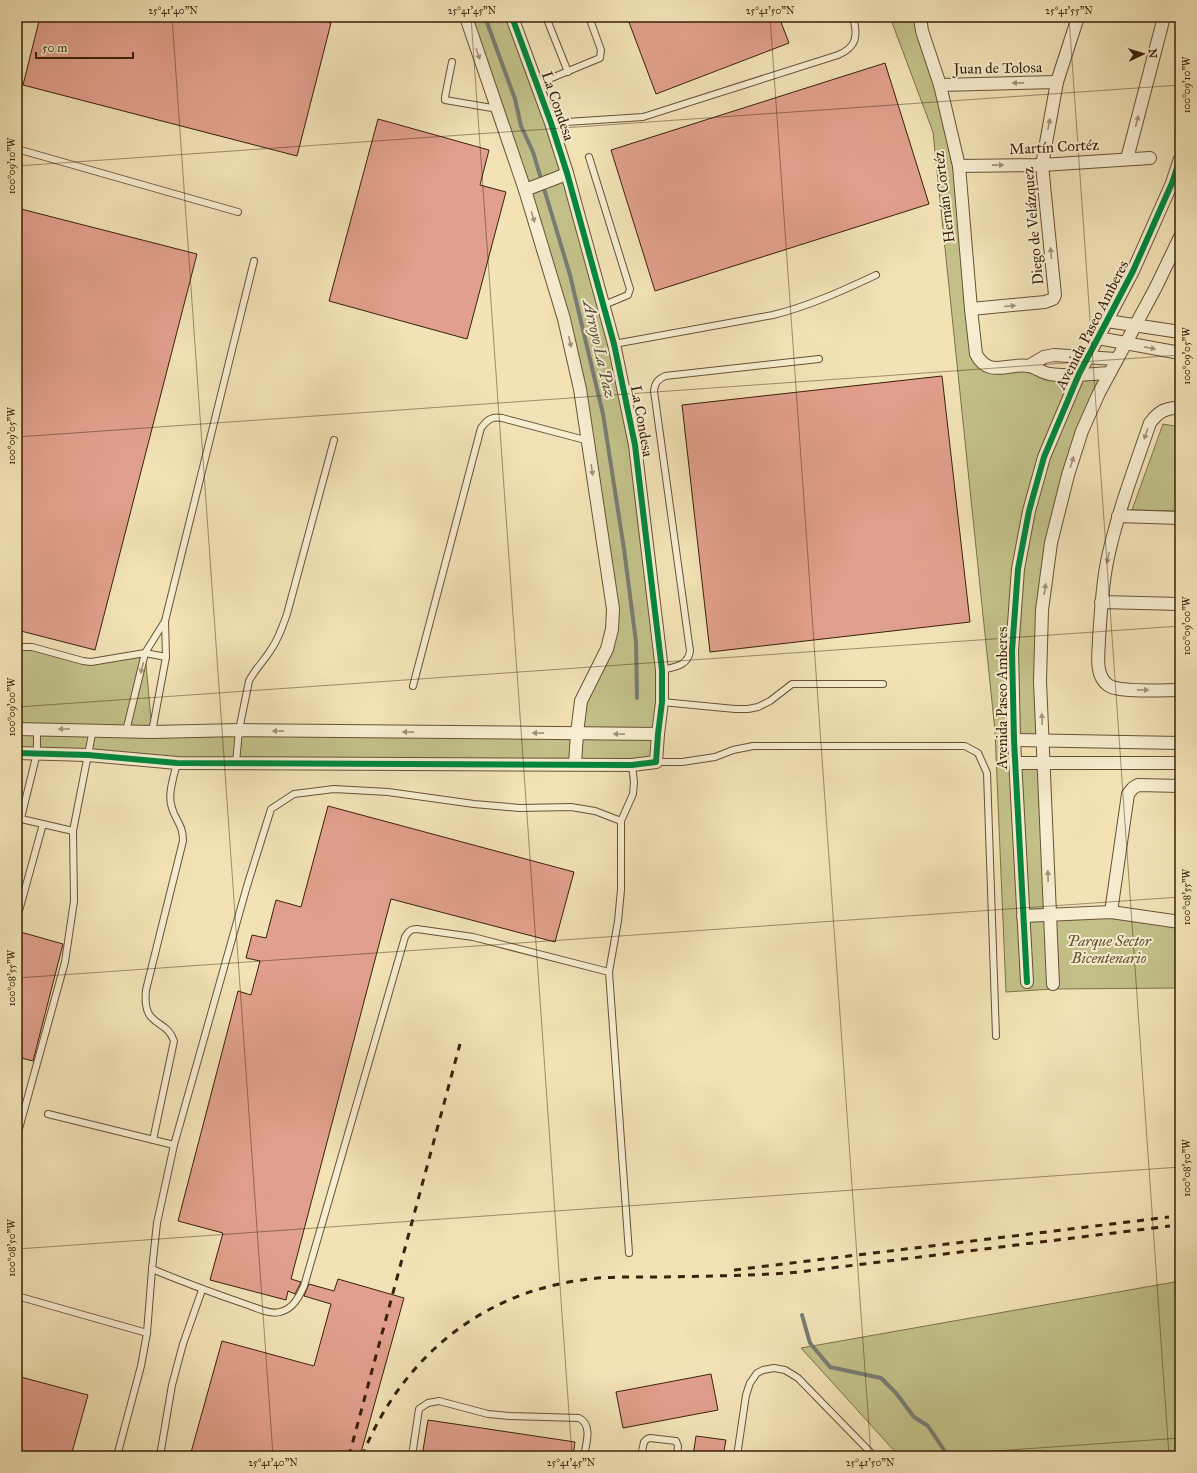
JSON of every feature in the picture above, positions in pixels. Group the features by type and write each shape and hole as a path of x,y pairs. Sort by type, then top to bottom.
{"street":[{"path":"466,17 498,109 530,188 564,319 580,389 613,609 612,629 607,650 581,701 575,764"},
{"name":"La Condesa","path":"512,17 551,123 563,175 604,305 614,344 635,445 662,670 662,702 656,762"},
{"name":"Hernán Cortéz","path":"920,17 922,31 940,85 959,166 976,354 986,366 993,368 1029,366"},
{"name":"Diego de Velázquez","path":"971,309 1045,302 1053,299 1056,292 1042,165 1057,82 1078,17"},
{"path":"1127,159 1164,17"},
{"name":"Juan de Tolosa","path":"940,85 1057,82"},
{"name":"Martín Cortéz","path":"959,166 1042,165 1150,158"},
{"name":"Avenida Paseo Amberes","path":"1027,982 1015,763 1012,651 1019,562 1029,511 1044,457 1079,374 1133,271 1172,183 1180,159"},
{"path":"530,188 563,175"},
{"path":"1053,984 1040,682 1042,610 1051,543 1068,475 1082,431 1116,359 1156,287 1180,238"},
{"path":"1107,321 1180,332"},
{"path":"1098,338 1180,353"},
{"path":"1029,366 1048,356 1054,355 1116,359"},
{"path":"1029,366 1050,374 1109,374"},
{"path":"1176,408 1164,409 1156,414 1150,423 1118,516 1108,558 1101,602 1098,659 1099,671 1102,680 1108,685 1122,689 1180,690"},
{"path":"1118,516 1180,518"},
{"path":"1101,602 1180,604"},
{"path":"17,729 93,729 152,732 239,730 658,734"},
{"path":"1014,740 1180,743"},
{"path":"17,753 88,755 177,763 632,765 656,762"},
{"path":"1015,763 1180,763"},
{"path":"1111,912 1128,794 1133,788 1144,785 1180,786"},
{"path":"1023,916 1050,916 1111,912 1180,922"}],"lane":[{"path":"546,17 568,72"},
{"path":"537,84 598,59 601,56 601,50 589,17"},
{"path":"551,123 643,117 838,55 851,47 856,37 854,17"},
{"path":"452,62 445,100 498,109"},
{"path":"17,149 238,212"},
{"path":"589,157 630,290 628,295 604,305"},
{"path":"152,732 166,656 165,621 254,261"},
{"path":"614,344 773,316 821,300 876,275"},
{"path":"662,670 682,664 689,657 690,651 654,391 655,383 665,376 818,359"},
{"path":"412,686 481,428 486,422 496,417 588,441"},
{"path":"236,763 239,730 249,681 252,674 273,648 285,620 334,440"},
{"path":"126,731 145,653 165,621"},
{"path":"17,647 32,647 91,662 145,653 166,656"},
{"path":"662,702 735,710 748,709 758,707 770,701 792,684 883,684"},
{"path":"17,825 37,753 37,729"},
{"path":"17,1136 65,962 74,900 73,831 93,729"},
{"path":"656,762 682,762 715,758 733,750 753,746 965,746 978,753 987,773 996,1036"},
{"path":"153,1140 174,1041 172,1035 151,1018 147,1012 145,1002 146,990 183,841 181,825 170,802 177,763"},
{"path":"629,1253 609,972 618,921 621,890 621,821 633,794 634,782 632,765"},
{"path":"117,1456 141,1366 147,1333 157,1223 174,1145 245,894 271,809 294,794 334,789 388,792 474,804 520,808 571,808 595,811 621,821"},
{"path":"19,818 73,831"},
{"path":"17,918 42,824"},
{"path":"152,1269 202,1290 267,1311 279,1312 288,1309 295,1303 304,1286 404,937 412,929 473,937 609,972"},
{"path":"48,1114 174,1145"},
{"path":"160,1456 172,1385 183,1344 202,1290"},
{"path":"17,1296 147,1333"},
{"path":"737,1456 746,1395 750,1383 757,1373 774,1368 784,1370 798,1378 874,1456"},
{"path":"412,1456 417,1419 420,1409 428,1402 439,1401 488,1414 580,1418 588,1428 584,1456"},
{"path":"641,1456 644,1442 650,1438 676,1441 678,1446 677,1456"}],"green space":[{"path":"466,17 512,17 522,42 614,344 662,670 656,762 236,763 17,753 17,647 21,646 83,661 145,653 152,731 577,733 580,707 612,629 580,389"},
{"name":"Parque Sector Bicentenario","path":"890,17 920,17 959,166 980,360 1050,374 1109,373 1082,431 1050,546 1042,740 1014,740 1015,763 1043,763 1050,915 1111,912 1180,922 1180,988 1053,989 1006,992 995,731 933,132"},
{"path":"1163,424 1180,427 1180,511 1132,510"},
{"path":"1180,1281 1180,1456 899,1456 801,1348"}],"building":[{"path":"40,17 308,17 331,23 297,156 23,85"},
{"path":"627,17 779,17 789,43 656,94"},
{"path":"885,63 929,204 655,291 611,150"},
{"path":"378,119 489,150 480,185 506,192 467,339 329,301"},
{"path":"21,209 197,254 95,650 17,630 17,222"},
{"path":"942,376 970,622 710,652 682,405"},
{"path":"328,806 574,872 555,942 391,899 291,1279 301,1282 295,1294 288,1291 286,1300 210,1280 223,1233 178,1221 238,991 251,995 260,961 246,958 252,935 266,938 276,900 301,907"},
{"path":"17,931 63,944 33,1061 17,1057"},
{"path":"338,1279 404,1298 360,1456 190,1456 222,1341 314,1366 331,1304 304,1296 309,1284 334,1291"},
{"path":"711,1374 718,1410 623,1428 616,1392"},
{"path":"17,1376 88,1395 71,1456 17,1456"},
{"path":"428,1420 575,1442 573,1456 422,1456"},
{"path":"696,1436 726,1440 723,1456 693,1456"}],"waterway":[{"name":"Arroyo La Paz","path":"485,17 515,99 521,126 533,152 570,275 603,414 624,549 636,642 637,698"},
{"name":"Arroyo La Paz","path":"802,1315 810,1343 830,1367 881,1378 896,1393 914,1417 928,1426 948,1456"}],"railway":[{"path":"349,1456 460,1044"},
{"path":"734,1270 1169,1217"},
{"path":"362,1456 378,1421 398,1390 421,1362 448,1337 477,1317 509,1300 544,1288 582,1280 601,1278 730,1276 799,1272 1170,1226"}],"cycle path":[{"path":"17,753 88,755 177,763 632,765 656,762 662,702 662,670 635,445 614,344 567,173 551,123 512,17"},
{"path":"1027,982 1014,740 1012,651 1018,569 1029,511 1044,457 1079,374 1133,271 1172,183 1180,159"}]}
